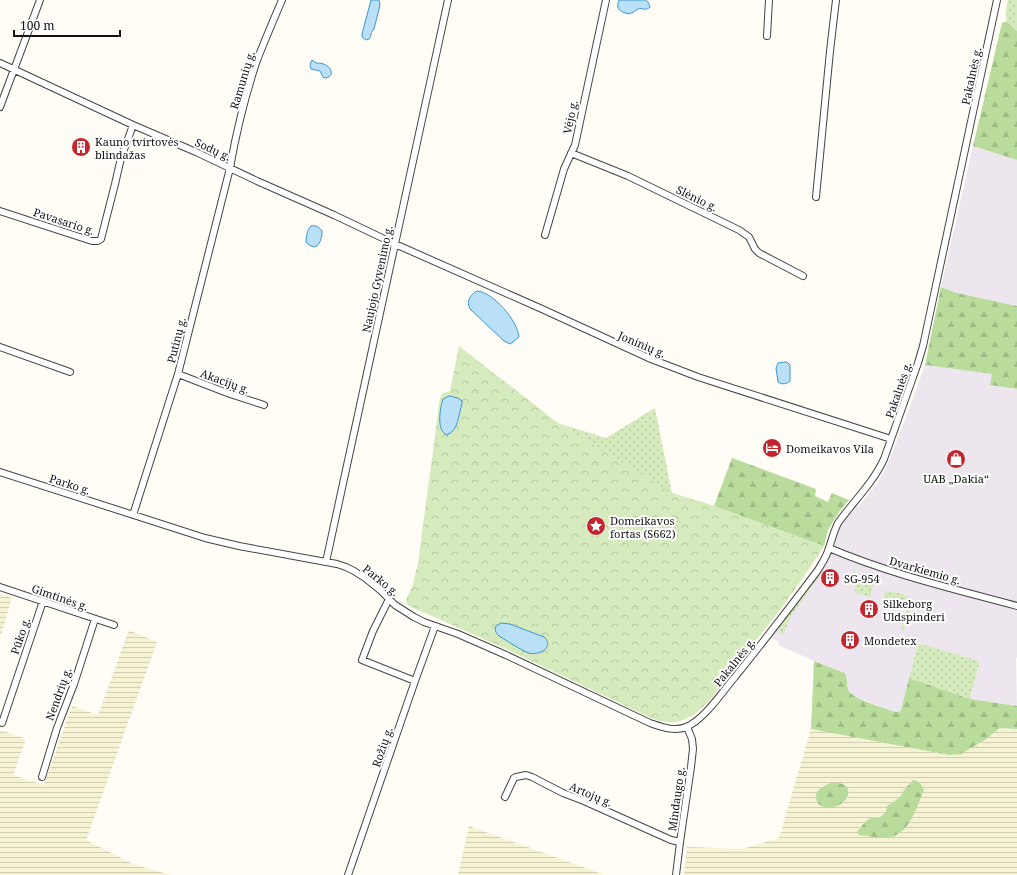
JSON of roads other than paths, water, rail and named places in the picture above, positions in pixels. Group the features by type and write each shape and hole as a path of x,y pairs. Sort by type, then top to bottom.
{"street":[{"path":"0,107 40,0"},
{"name":"Ramunių g.","path":"230,168 247,93 260,54 282,0"},
{"name":"Naujojo Gyvenimo g.","path":"326,562 448,0"},
{"name":"Vėjo g.","path":"544,235 564,169 574,145 606,0"},
{"path":"767,36 769,0"},
{"path":"816,197 836,0"},
{"name":"Pakalnės g.","path":"687,726 707,711 768,636 818,570 830,548 834,531 838,523 875,476 884,459 923,346 997,0"},
{"name":"Sodų g.","path":"0,63 395,244"},
{"name":"Pavasario g.","path":"0,211 92,241 96,242 101,239 121,158 133,125"},
{"name":"Slėnio g.","path":"571,153 628,176 740,230 747,235 759,253 803,276"},
{"name":"Putinų g.","path":"133,515 178,374 230,168"},
{"name":"Joninių g.","path":"395,244 651,359 698,378 891,439"},
{"path":"0,347 70,372"},
{"name":"Akacijų g.","path":"178,374 264,405"},
{"name":"Parko g.","path":"0,472 194,535 305,559 337,564 358,574 380,590 403,610 424,622 458,634 506,655 660,727 679,729 687,726"},
{"name":"Dvarkiemio g.","path":"830,548 856,559 906,576 1017,606"},
{"name":"Gimtinės g.","path":"0,587 114,625"},
{"path":"389,599 373,631 362,660 415,681"},
{"name":"Pūko g.","path":"2,723 43,601"},
{"name":"Nendrių g.","path":"42,777 57,728 74,684 95,619"},
{"name":"Rožių g.","path":"348,875 435,626"},
{"name":"Mindaugo g.","path":"676,875 693,749 692,739 687,726"},
{"name":"Artojų g.","path":"505,797 514,778 529,776 563,793 671,840 680,842"}],"water":[{"path":"371,0 379,0 380,5 374,29 370,38 366,40 362,37 362,34"},
{"path":"619,0 645,0 648,2 650,7 647,9 638,9 629,14 618,8"},
{"path":"312,60 316,63 321,63 329,67 331,70 331,75 325,78 320,71 311,69 310,66"},
{"path":"311,226 320,228 322,231 320,242 318,245 313,247 306,242"},
{"path":"477,291 490,296 504,308 514,323 518,330 519,337 510,344 504,341 470,309 468,303 469,298"},
{"path":"787,362 790,365 790,381 783,384 778,382 776,368 778,363"},
{"path":"449,396 458,398 462,401 462,404 458,422 454,430 447,435 441,429 440,419 443,399"},
{"path":"501,623 510,624 544,637 548,644 547,647 541,652 533,654 522,650 497,634 495,627"}],"place":[{"name":"Kauno tvirtovės blindažas","path":"81,147"},
{"name":"Domeikavos Vila","path":"772,448"},
{"name":"UAB „Dakia“","path":"956,459"},
{"name":"Domeikavos fortas (S662)","path":"596,526"},
{"name":"SG-954","path":"830,578"},
{"name":"Silkeborg Uldspinderi","path":"869,609"},
{"name":"Mondetex","path":"850,640"}]}
